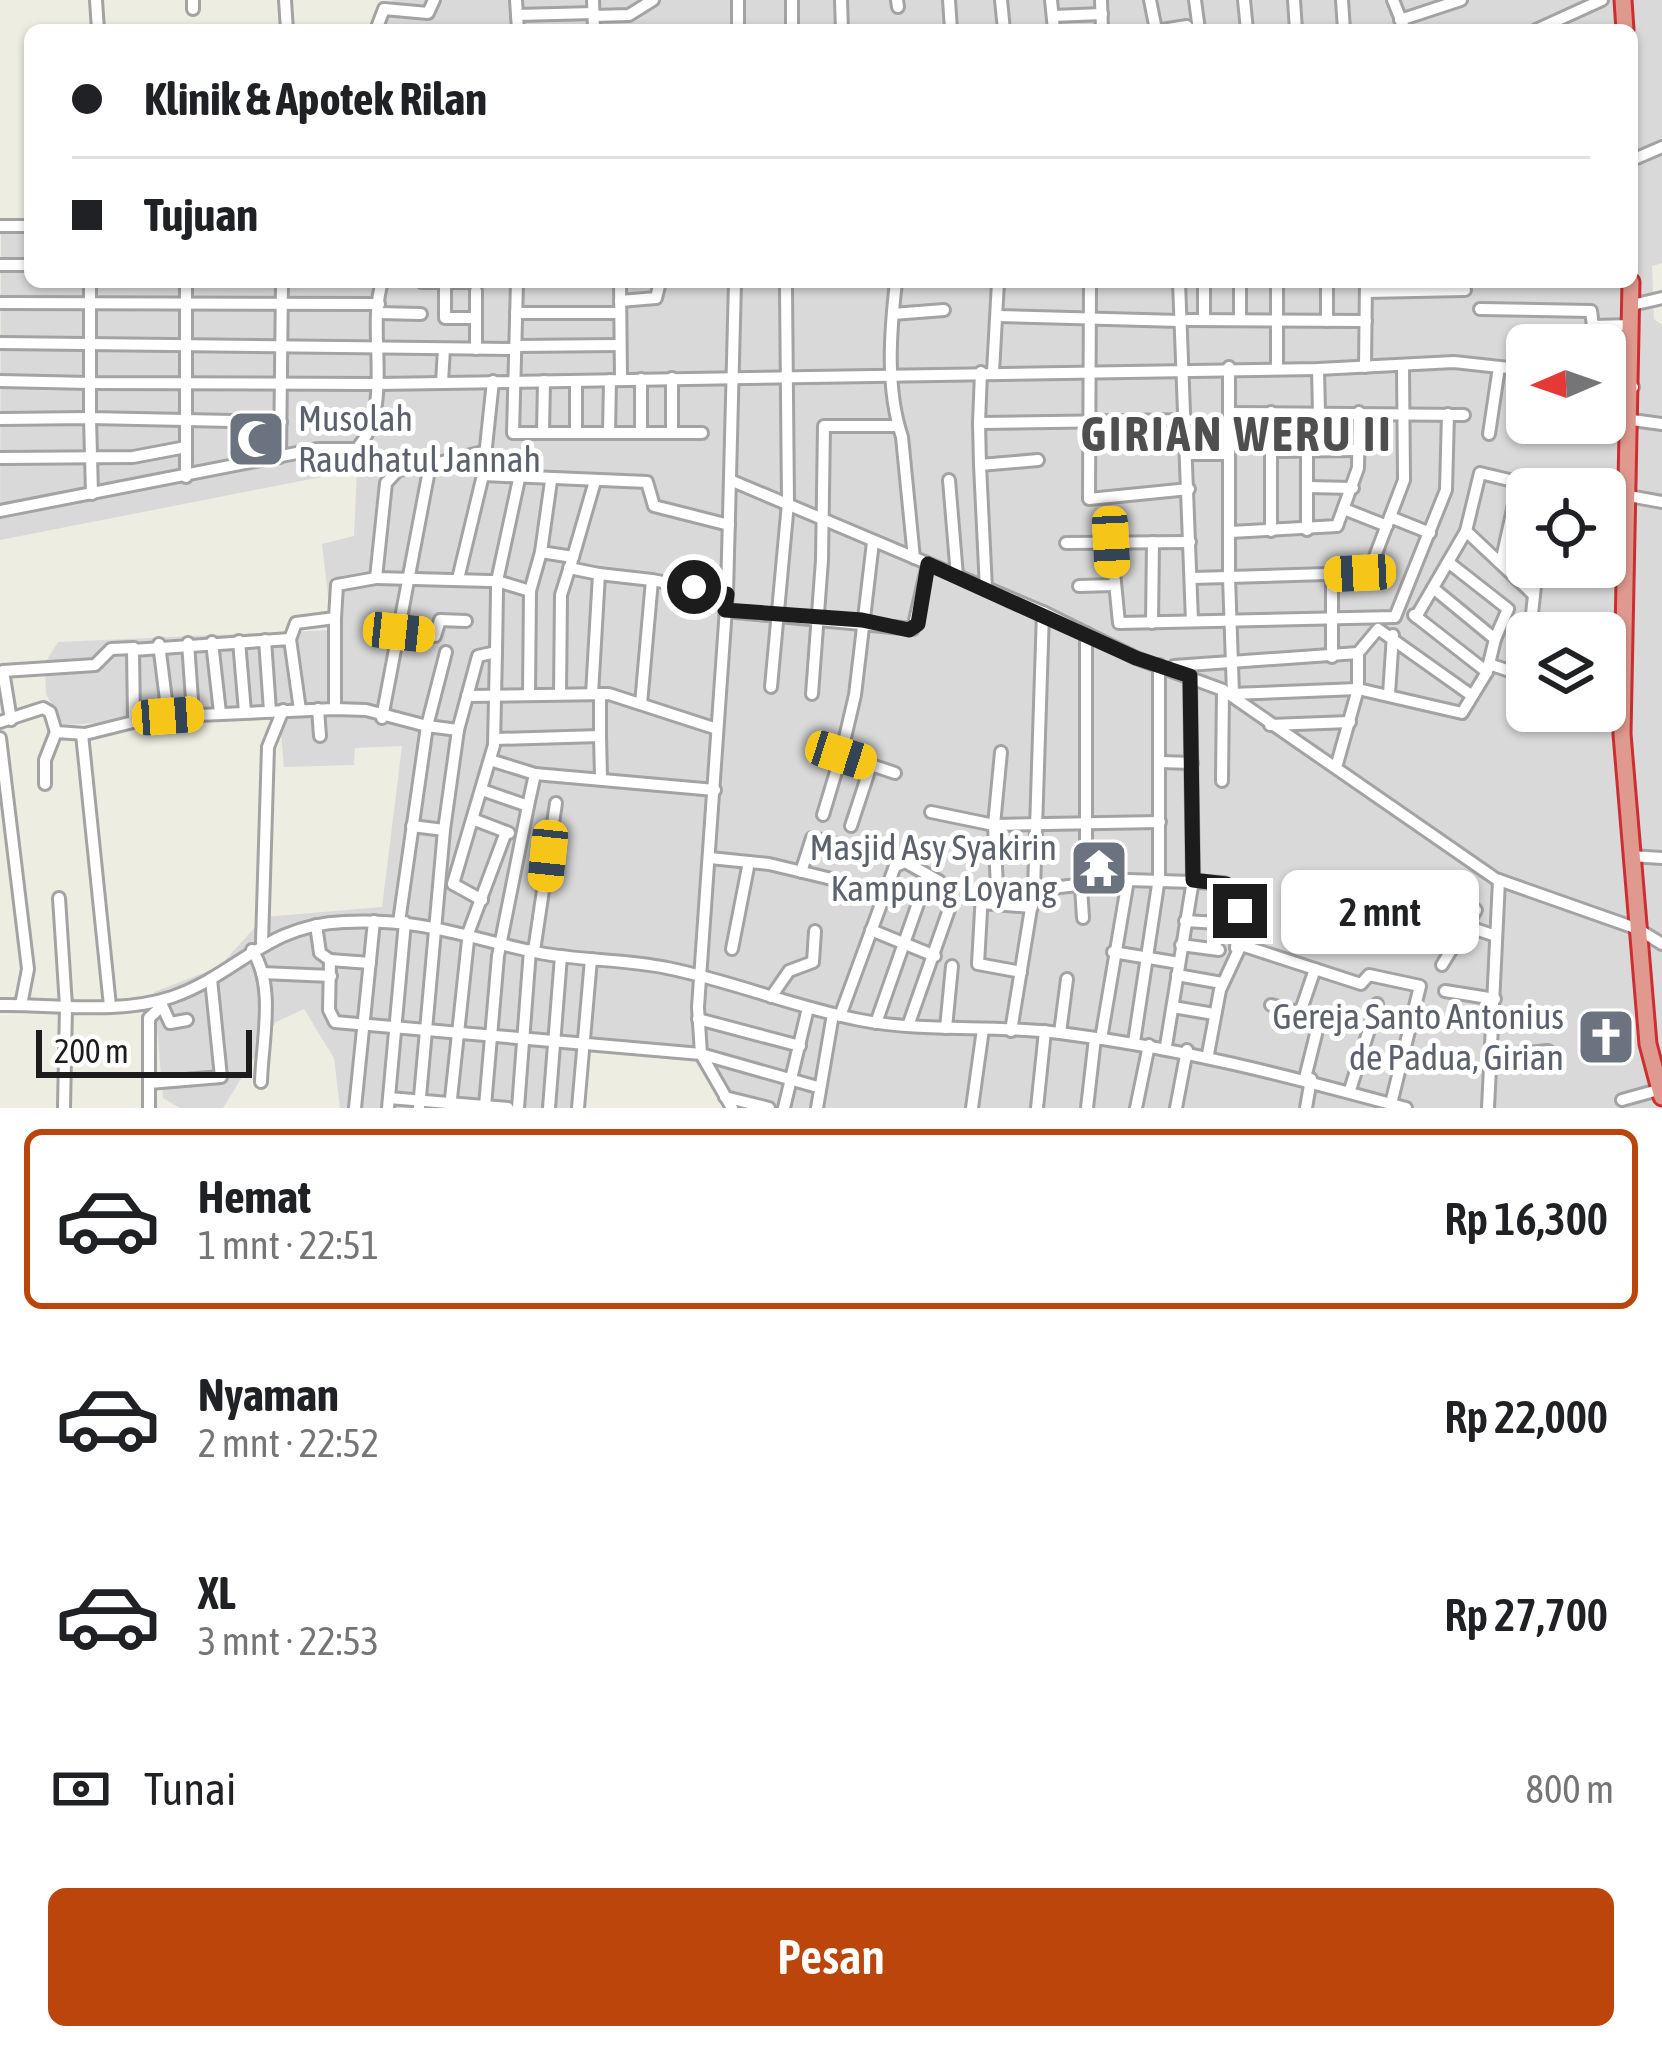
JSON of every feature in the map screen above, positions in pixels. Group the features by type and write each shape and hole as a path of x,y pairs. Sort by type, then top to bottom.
{"highway":[{"path":"1619,612 1632,420 1631,288"},
{"path":"1618,732 1648,1044 1660,1094"}],"street":[{"path":"378,24 384,9 428,13 434,0"},
{"path":"516,0 518,24"},
{"path":"517,15 629,15 653,0"},
{"path":"1051,0 1054,24"},
{"path":"1100,0 1102,24"},
{"path":"1405,24 1461,0"},
{"path":"1549,24 1602,0"},
{"path":"1053,16 1102,14"},
{"path":"90,288 92,494"},
{"path":"186,477 187,288"},
{"path":"280,457 282,288"},
{"path":"0,511 280,457 357,449 370,424 381,288"},
{"path":"448,288 445,318 476,318"},
{"path":"476,349 477,288"},
{"path":"517,288 512,432 702,433"},
{"path":"610,433 620,345 620,288"},
{"path":"516,314 620,307 656,298 658,288"},
{"path":"735,288 727,594 698,1018 700,1054 728,1102 769,1108"},
{"path":"895,288 890,374 895,425 902,437 914,558"},
{"path":"986,589 980,423 998,316 998,288"},
{"path":"1090,288 1085,370 1092,501 1189,489"},
{"path":"1179,288 1188,420 1192,621"},
{"path":"1204,288 1204,320"},
{"path":"1240,288 1240,320"},
{"path":"1277,288 1277,368"},
{"path":"1327,288 1327,321"},
{"path":"1365,367 1366,288"},
{"path":"1434,288 1465,290"},
{"path":"771,687 788,503 786,289"},
{"path":"1632,305 1662,298"},
{"path":"0,303 379,309 421,314"},
{"path":"1480,309 1588,311 1593,326 1632,325"},
{"path":"892,314 944,310"},
{"path":"998,316 1366,321"},
{"path":"0,343 444,349 620,345"},
{"path":"442,382 444,349"},
{"path":"0,381 376,384 734,374 1318,369 1454,362 1506,368"},
{"path":"1191,578 1367,571 1404,480 1403,366"},
{"path":"1222,782 1233,663 1228,367"},
{"path":"1489,434 1498,367"},
{"path":"1318,369 1319,413"},
{"path":"671,433 672,378"},
{"path":"641,379 641,432"},
{"path":"458,579 483,475 493,381"},
{"path":"543,432 544,381"},
{"path":"576,381 576,433"},
{"path":"1626,386 1633,387"},
{"path":"1270,412 1270,531"},
{"path":"1230,532 1337,526 1353,488 1358,412"},
{"path":"1229,413 1464,415"},
{"path":"1111,542 1115,622 1334,617 1380,623 1395,617 1403,607 1446,490 1448,414"},
{"path":"0,419 185,417 281,422"},
{"path":"980,423 1188,420"},
{"path":"1632,420 1662,424"},
{"path":"812,694 824,522 824,426 895,425"},
{"path":"0,458 146,456 186,447"},
{"path":"1271,451 1358,450"},
{"path":"376,578 388,480 398,470 487,451"},
{"path":"1307,451 1307,530"},
{"path":"1188,454 1229,454"},
{"path":"980,465 1038,460"},
{"path":"382,718 430,465"},
{"path":"1416,617 1466,531 1480,473 1506,479"},
{"path":"483,475 647,482 654,506 729,525"},
{"path":"482,900 454,887 495,739 497,581 519,479"},
{"path":"730,480 1228,693 1267,725 1337,764 1498,880 1638,929 1662,944"},
{"path":"949,480 957,576"},
{"path":"529,694 530,591 542,552 551,481"},
{"path":"560,694 560,605 595,481"},
{"path":"1308,487 1353,488"},
{"path":"1629,496 1662,502"},
{"path":"1344,509 1430,533"},
{"path":"1466,531 1534,595"},
{"path":"1501,563 1506,540"},
{"path":"823,815 855,695 873,542"},
{"path":"1151,622 1153,542"},
{"path":"1066,543 1190,542"},
{"path":"542,552 599,574 727,594"},
{"path":"1228,693 1358,689 1462,713 1488,668 1507,607 1448,562"},
{"path":"725,610 916,628 928,564"},
{"path":"599,574 596,694 601,777"},
{"path":"1332,574 1332,657"},
{"path":"335,709 337,585 410,577 497,581 530,591"},
{"path":"641,704 652,580"},
{"path":"1079,586 1113,585"},
{"path":"1433,588 1495,639"},
{"path":"1532,612 1535,588"},
{"path":"1403,607 1488,668 1506,672"},
{"path":"1011,1030 1034,890 1042,612"},
{"path":"299,710 290,639 296,623 335,618"},
{"path":"399,632 435,636 440,620 466,621"},
{"path":"1380,623 1471,695"},
{"path":"1337,764 1358,689 1358,653 1380,623"},
{"path":"1083,918 1081,886 1087,878 1088,821 1086,633"},
{"path":"1389,694 1393,634"},
{"path":"44,784 45,760 56,732 48,709 6,721 3,671 94,665 111,650 159,644 290,639"},
{"path":"261,1082 262,974 257,946 268,747 277,711 265,640"},
{"path":"238,641 245,712"},
{"path":"212,642 220,713"},
{"path":"188,643 193,714"},
{"path":"159,644 168,716"},
{"path":"134,648 134,719"},
{"path":"446,652 427,726 412,826 388,1103 508,1108"},
{"path":"419,1104 458,730 479,654 496,652"},
{"path":"1162,666 1358,653"},
{"path":"1134,1042 1159,878 1162,666"},
{"path":"1166,1046 1193,880 1190,676"},
{"path":"1391,676 1419,702"},
{"path":"467,696 596,694 717,728"},
{"path":"56,732 82,734 134,719 168,716 335,709 366,710 382,718 458,730"},
{"path":"318,710 320,736"},
{"path":"1267,725 1350,722"},
{"path":"82,734 110,1006"},
{"path":"495,739 600,736"},
{"path":"0,738 28,969 21,1005"},
{"path":"1001,752 994,825 997,889 983,890 980,968 1021,972"},
{"path":"841,755 895,773"},
{"path":"490,760 536,774 715,790"},
{"path":"1160,762 1192,763"},
{"path":"851,826 871,765"},
{"path":"485,1106 501,941 536,774"},
{"path":"482,790 528,806"},
{"path":"518,1108 532,951 556,803"},
{"path":"931,812 994,825 1160,822"},
{"path":"475,820 548,856"},
{"path":"412,826 444,830"},
{"path":"450,1106 469,932 506,832"},
{"path":"801,872 812,838 871,852"},
{"path":"1630,856 1662,858"},
{"path":"710,858 840,881"},
{"path":"732,949 749,862"},
{"path":"818,1108 837,1015 897,864 905,862 928,875 952,901 908,1026"},
{"path":"876,1023 928,875"},
{"path":"1087,1108 1125,885 1132,878 1226,884"},
{"path":"1488,1108 1494,1056 1498,880"},
{"path":"1215,949 1226,884"},
{"path":"1208,1054 1222,983 1235,950 1239,904 1226,884"},
{"path":"1034,890 1081,886"},
{"path":"58,898 66,1006 64,1108"},
{"path":"981,903 1032,907"},
{"path":"1442,964 1476,910"},
{"path":"1185,921 1219,923"},
{"path":"355,1108 374,922"},
{"path":"0,1005 161,1003 211,980 257,946 316,925 435,924 532,951 699,976 876,1023 1045,1031 1166,1046 1406,1108"},
{"path":"316,925 320,953 330,960 370,963"},
{"path":"1466,926 1496,936"},
{"path":"871,931 935,956"},
{"path":"771,998 789,971 813,962 815,932"},
{"path":"1181,945 1235,950 1243,945 1361,984 1369,975 1420,986 1391,1104"},
{"path":"1113,952 1222,983"},
{"path":"549,1108 561,956"},
{"path":"578,1108 591,959"},
{"path":"330,960 332,1021 700,1054 814,1087"},
{"path":"946,1028 952,966"},
{"path":"1302,1013 1315,969"},
{"path":"262,974 331,976"},
{"path":"1060,1033 1066,979"},
{"path":"149,1083 220,1079 211,980"},
{"path":"1445,991 1496,999"},
{"path":"161,1003 170,1023 187,1020"},
{"path":"149,1108 149,1018 161,1003"},
{"path":"1350,1090 1377,1004"},
{"path":"1271,1005 1318,1022 1306,1108"},
{"path":"1173,1007 1214,1014"},
{"path":"784,1108 808,1008"},
{"path":"698,1018 800,1046"},
{"path":"972,1108 983,1029"},
{"path":"1037,1108 1045,1031"},
{"path":"1136,1108 1149,1045"},
{"path":"1176,1108 1187,1050"},
{"path":"1494,1056 1548,1051"},
{"path":"1622,1100 1660,1094"}],"shaded area":[{"path":"393,0 1662,0 1662,263 1652,266 1654,319 1662,325 1662,1108 724,1108 693,1058 587,1050 580,1108 340,1108 334,1058 304,1009 276,1022 223,1108 180,1108 163,1098 154,992 219,967 264,917 382,907 402,746 355,748 354,765 284,767 279,712 63,725 46,694 45,663 58,642 332,630 322,544 354,536 357,470 0,540 1,232 24,229 24,288 1638,288 1638,24 378,24 378,18"}],"place":[{"name":"Musolah Raudhatul Jannah","path":"256,439"},
{"name":"Masjid Asy Syakirin Kampung Loyang","path":"1099,868"},
{"name":"Gereja Santo Antonius de Padua, Girian","path":"1606,1037"}],"district":[{"name":"GIRIAN WERU II","path":"1237,434"}],"route":[{"path":"694,587 727,594 725,610 862,620 909,630 918,624 928,564 1136,658 1190,676 1193,880 1226,884 1240,911"}]}
